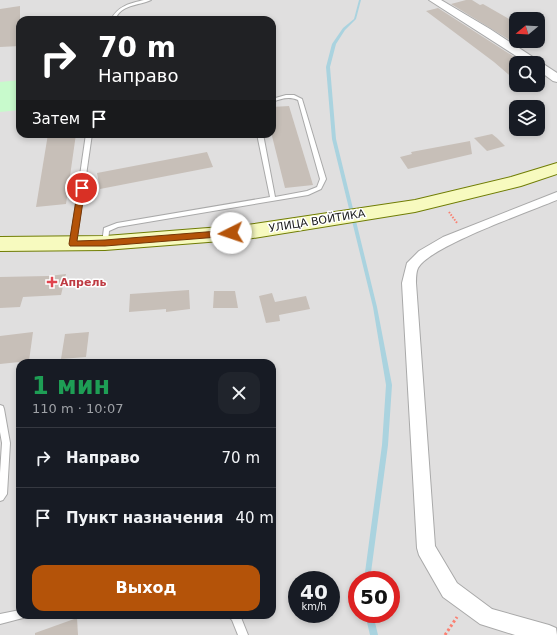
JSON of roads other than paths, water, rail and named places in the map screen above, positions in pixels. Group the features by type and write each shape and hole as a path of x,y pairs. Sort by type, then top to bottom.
{"main road":[{"name":"УЛИЦА ВОЙТИКА","path":"0,244 105,243 247,232 415,206 515,182 557,168"}],"street":[{"path":"434,0 524,56"},
{"path":"545,70 557,78"},
{"path":"549,635 487,618 450,590 426,548 409,283 412,266 424,254 447,240 557,196"}],"lane":[{"path":"114,16 120,10 148,0"},
{"path":"105,243 106,230 117,225 308,193 319,188 323,179 300,99 293,96 285,96 276,99"},
{"path":"73,244 88,138"},
{"path":"261,138 273,199"},
{"path":"0,409 6,443 3,494 0,497"},
{"path":"0,619 16,616"},
{"path":"237,619 243,635"}],"waterway":[{"path":"360,0 355,19 344,29 334,44 328,67 334,139 375,307 389,385 385,445 368,571"},
{"path":"371,623 374,635"}],"place":[{"name":"Апрель","path":"52,282"}]}
